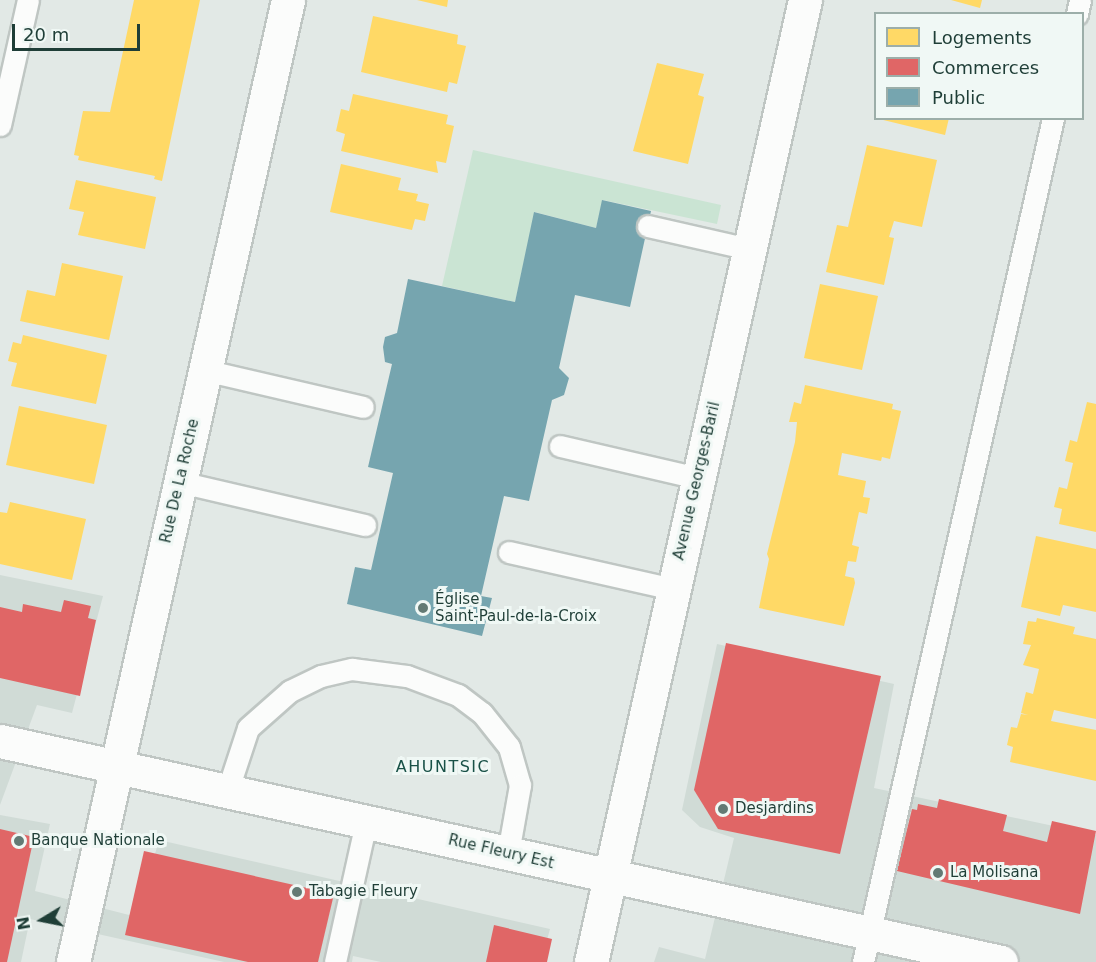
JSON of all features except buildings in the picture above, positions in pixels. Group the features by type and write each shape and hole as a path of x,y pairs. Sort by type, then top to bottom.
{"street":[{"name":"Rue De La Roche","path":"73,962 288,0"},
{"name":"Avenue Georges-Baril","path":"591,962 805,0"},
{"name":"Rue Fleury Est","path":"0,741 610,876 866,947 1001,962"}],"lane":[{"path":"0,125 28,0"},
{"path":"866,947 1053,120"},
{"path":"648,226 749,249"},
{"path":"204,370 363,407"},
{"path":"560,446 698,478"},
{"path":"180,482 365,525"},
{"path":"509,552 673,590"},
{"path":"227,792 248,728 290,691 321,676 352,669 407,676 458,695 482,713 509,747 520,785 508,853"},
{"path":"335,962 366,822"}],"shaded area":[{"path":"0,575 103,596 72,713 37,705 0,805"},
{"path":"717,644 894,684 874,788 1096,835 1096,962 654,962 659,947 705,959 734,838 700,827 682,810"},
{"path":"0,815 50,824 35,891 137,917 159,840 550,929 541,962 381,962 353,956 352,962 224,962 30,919 21,962 0,962"}],"green space":[{"path":"473,150 721,205 717,224 603,200 596,228 535,212 515,302 442,286"}],"place":[{"name":"Église Saint-Paul-de-la-Croix","path":"423,608"},
{"name":"Desjardins","path":"723,809"},
{"name":"Banque Nationale","path":"19,841"},
{"name":"La Molisana","path":"938,873"},
{"name":"Tabagie Fleury","path":"297,892"}],"district":[{"name":"AHUNTSIC","path":"443,767"}]}
